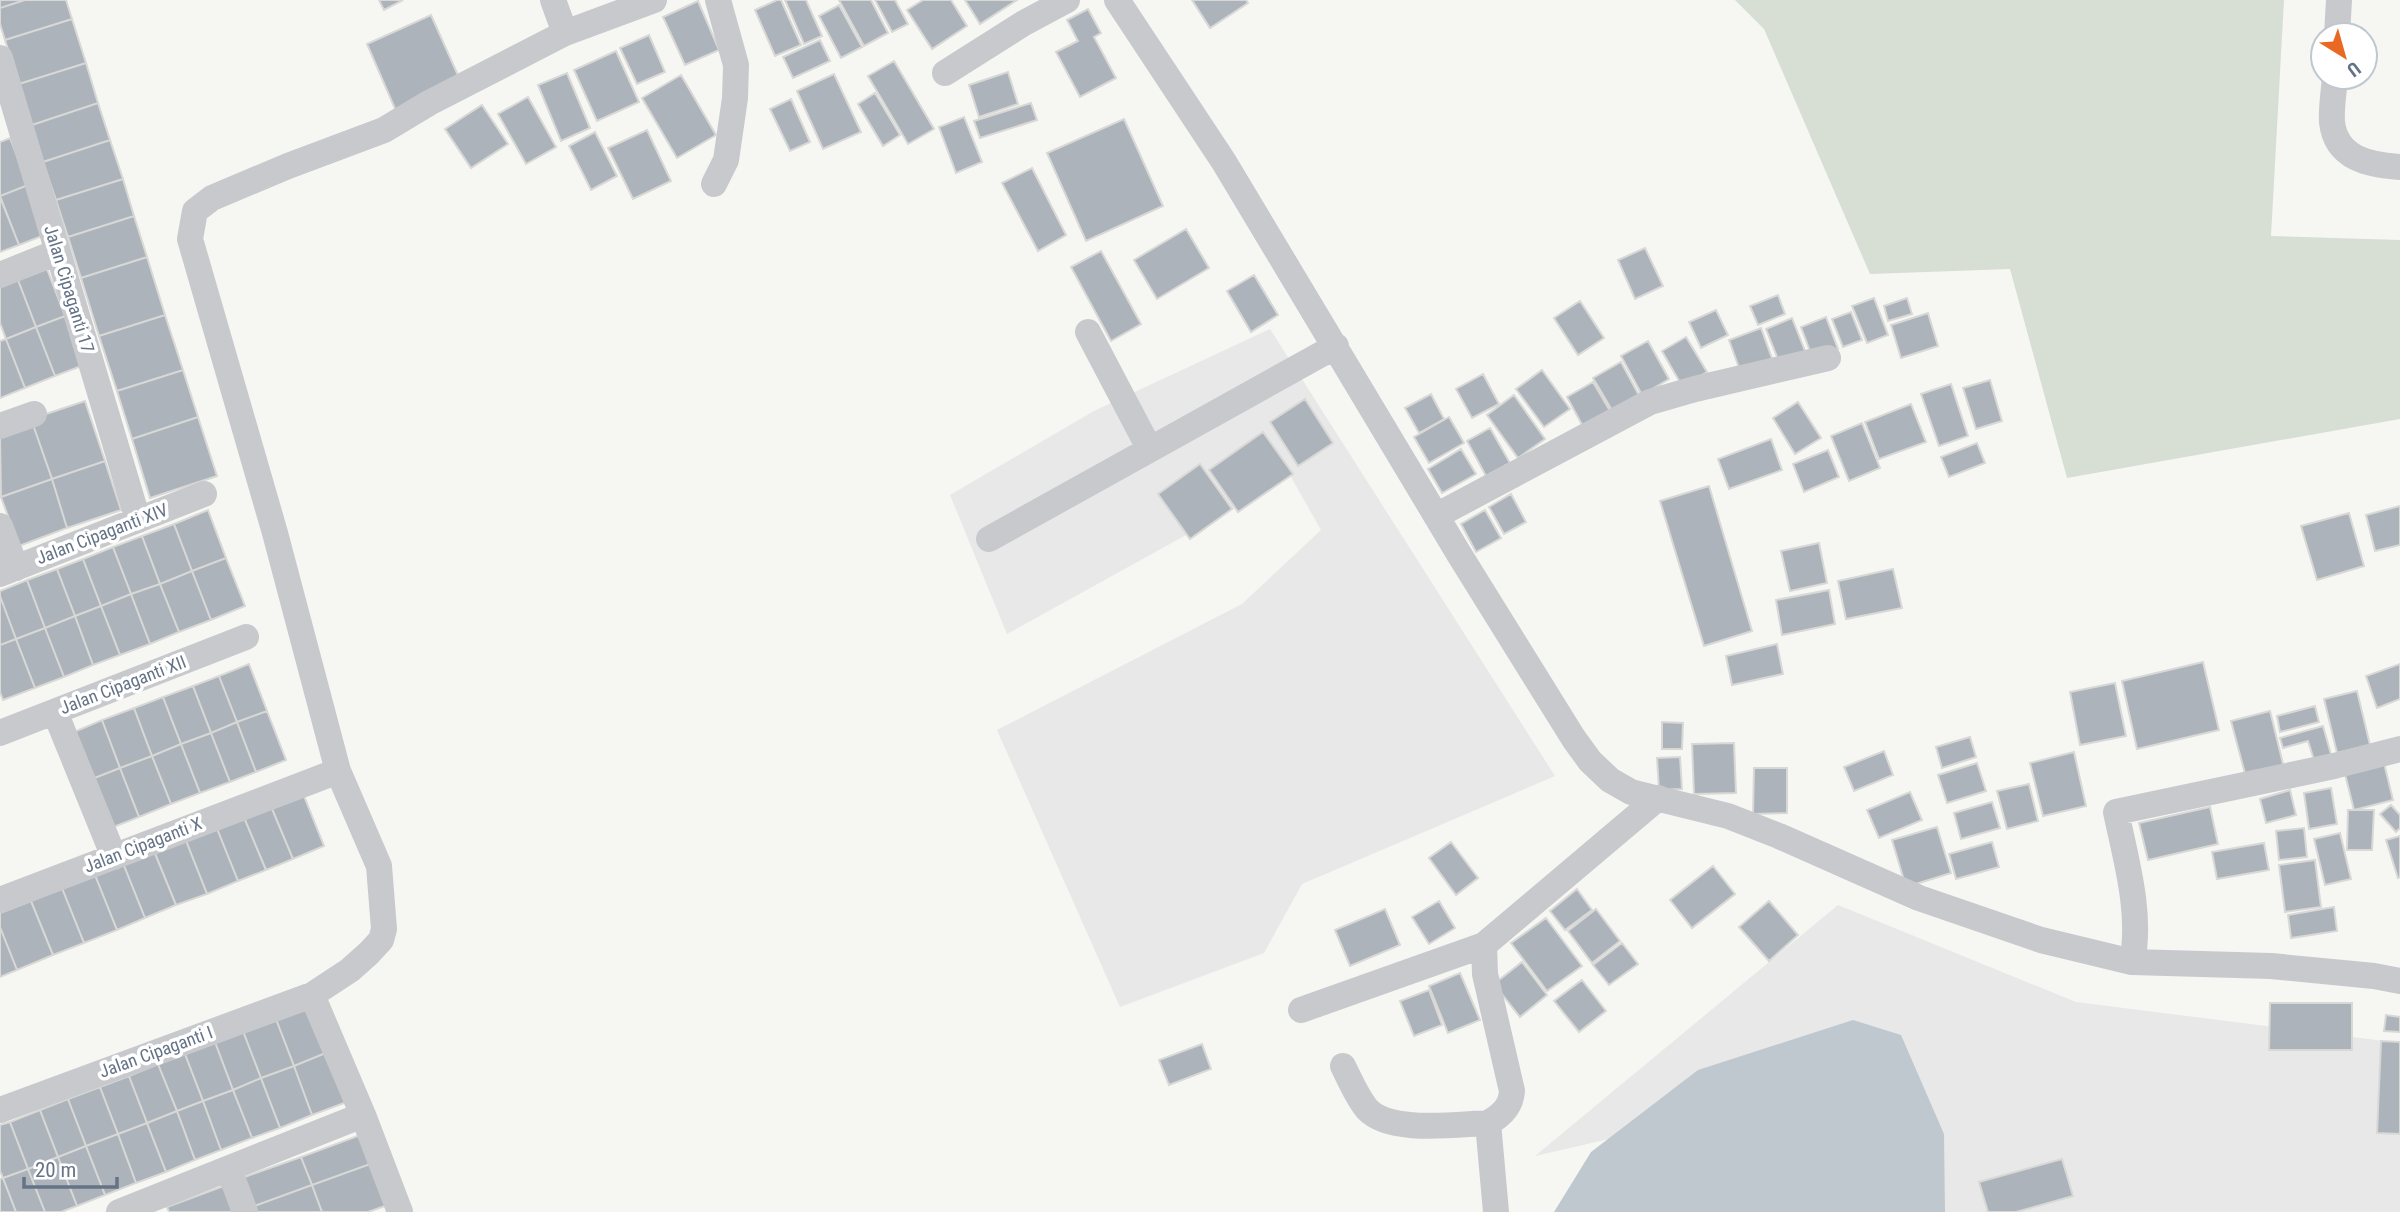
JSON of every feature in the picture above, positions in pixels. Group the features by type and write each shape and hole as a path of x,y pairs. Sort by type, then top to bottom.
{"street":[{"path":"553,0 565,33"},
{"name":"Jalan Cipaganti I","path":"0,1110 312,995 350,970 369,953 380,940 384,929 379,866 338,771 275,533 190,239 195,211 212,198 384,130 429,103 565,33 654,0"},
{"path":"714,184 726,160 735,98 736,65 718,0"},
{"path":"945,73 1024,23 1067,0"},
{"path":"1117,0 1224,162 1436,516 1574,739 1590,761 1610,780 1631,792 1728,816 1919,898 2042,940 2133,962 2272,966 2400,981"},
{"path":"2338,21 2339,0"},
{"name":"Jalan Cipaganti 17","path":"0,58 8,118 58,252 138,520"},
{"path":"2334,91 2332,122 2343,146 2355,158 2373,165 2400,167"},
{"path":"0,275 58,252"},
{"path":"1088,332 1149,448"},
{"path":"989,540 1149,448 1336,346"},
{"path":"1436,516 1650,402 1828,358"},
{"path":"0,426 34,414"},
{"name":"Jalan Cipaganti XIV","path":"8,571 204,495"},
{"path":"0,526 8,571"},
{"name":"Jalan Cipaganti XII","path":"0,733 246,637"},
{"path":"55,712 114,857"},
{"path":"2133,962 2137,941 2127,866 2116,812 2334,766 2400,749"},
{"name":"Jalan Cipaganti X","path":"0,900 338,771"},
{"path":"1301,1010 1484,945 1658,798"},
{"path":"1343,1066 1368,1110 1381,1119 1422,1126 1488,1123 1499,1117 1511,1100 1512,1091 1485,974 1484,945"},
{"path":"312,995 363,1115 400,1212"},
{"path":"120,1212 363,1115"},
{"path":"1488,1123 1496,1212"},
{"path":"229,1169 245,1212"}],"shaded area":[{"path":"1735,0 2284,0 2271,236 2400,240 2400,419 2067,478 2010,269 1870,274 1764,29"},
{"path":"1270,329 1555,776 1302,884 1264,953 1120,1007 997,730 1242,604 1321,530 1291,477 1007,634 950,495 1094,411"},
{"path":"1838,905 2076,1002 2400,1043 2400,1212 1928,1212 1661,1127 1535,1156"},
{"path":"1853,1020 1901,1035 1944,1134 1945,1212 1554,1212 1591,1152 1698,1070"}],"building":[{"path":"0,0 25,0 0,8"},
{"path":"25,0 66,0 72,19 5,40 0,24 0,8"},
{"path":"379,0 403,0 384,10"},
{"path":"781,0 801,45 775,56 755,10"},
{"path":"785,0 806,0 822,36 804,44"},
{"path":"839,0 871,0 888,33 864,46"},
{"path":"875,0 895,0 908,24 892,32"},
{"path":"923,0 951,0 967,26 932,49 907,10"},
{"path":"965,0 1017,0 980,24"},
{"path":"1192,0 1246,0 1248,3 1210,28"},
{"path":"698,1 719,50 685,65 663,17"},
{"path":"839,5 862,47 841,58 819,16"},
{"path":"1088,9 1101,33 1094,37 1116,78 1080,97 1056,52 1078,41 1067,20"},
{"path":"431,15 461,82 396,111 367,44"},
{"path":"72,19 86,63 19,84 5,40"},
{"path":"649,35 665,72 637,84 620,48"},
{"path":"820,40 830,61 793,78 783,57"},
{"path":"616,51 639,102 597,121 574,70"},
{"path":"894,61 934,129 908,144 868,76"},
{"path":"86,63 98,103 32,125 19,84"},
{"path":"1008,72 1018,104 979,117 969,85"},
{"path":"567,73 590,128 561,141 538,85"},
{"path":"834,74 861,132 823,149 797,91"},
{"path":"681,75 716,135 677,158 642,98"},
{"path":"875,93 900,135 883,146 858,104"},
{"path":"528,97 556,147 526,164 498,114"},
{"path":"791,99 810,142 790,151 770,109"},
{"path":"98,103 110,140 43,162 32,125"},
{"path":"1031,103 1037,120 980,138 974,121"},
{"path":"482,105 508,144 471,168 445,129"},
{"path":"964,117 982,162 956,173 939,127"},
{"path":"1124,119 1163,206 1086,241 1047,153"},
{"path":"647,130 671,181 633,199 608,148"},
{"path":"595,132 617,176 591,190 569,146"},
{"path":"10,138 28,185 0,196 0,142"},
{"path":"110,140 123,179 56,200 43,162"},
{"path":"1032,168 1066,235 1038,251 1002,183"},
{"path":"123,179 134,216 68,237 56,200"},
{"path":"28,185 47,234 19,245 0,196"},
{"path":"0,197 19,245 0,252"},
{"path":"134,216 147,257 81,278 68,237"},
{"path":"1186,229 1209,268 1157,299 1134,260"},
{"path":"1645,248 1663,286 1635,299 1618,260"},
{"path":"1101,251 1141,324 1111,341 1071,267"},
{"path":"147,257 165,315 99,336 81,278"},
{"path":"47,269 65,316 36,327 18,280"},
{"path":"1254,275 1278,315 1251,332 1227,291"},
{"path":"18,280 36,327 6,339 0,323 0,287"},
{"path":"1778,295 1785,314 1758,325 1750,306"},
{"path":"1874,298 1888,335 1867,343 1852,306"},
{"path":"1907,298 1912,314 1888,321 1884,306"},
{"path":"1580,301 1604,338 1578,355 1554,318"},
{"path":"1716,310 1728,335 1701,348 1689,322"},
{"path":"1851,312 1862,340 1843,347 1832,319"},
{"path":"1928,313 1938,346 1901,358 1891,325"},
{"path":"165,315 183,370 117,391 99,336"},
{"path":"65,316 84,365 55,376 36,327"},
{"path":"1826,317 1838,349 1813,359 1801,327"},
{"path":"1792,318 1807,356 1781,367 1766,329"},
{"path":"36,327 55,376 25,388 6,339"},
{"path":"1761,328 1774,364 1742,376 1729,340"},
{"path":"1686,337 1707,372 1682,386 1662,351"},
{"path":"6,339 25,388 0,398 0,341"},
{"path":"1648,341 1669,379 1642,395 1621,356"},
{"path":"1621,362 1642,401 1616,417 1593,378"},
{"path":"183,370 198,417 132,439 117,391"},
{"path":"1542,370 1570,409 1544,427 1516,389"},
{"path":"1483,374 1499,404 1472,418 1456,389"},
{"path":"1990,380 2002,421 1976,429 1963,388"},
{"path":"1593,382 1613,416 1586,432 1567,397"},
{"path":"1951,384 1968,436 1939,446 1921,394"},
{"path":"1431,394 1444,419 1419,433 1405,408"},
{"path":"1514,395 1545,439 1518,458 1487,415"},
{"path":"1305,399 1333,443 1298,466 1270,422"},
{"path":"85,401 105,461 52,479 31,419"},
{"path":"1798,402 1821,438 1795,454 1773,418"},
{"path":"1911,404 1926,442 1879,459 1865,422"},
{"path":"198,417 217,476 150,498 132,439"},
{"path":"1449,417 1464,443 1429,463 1414,437"},
{"path":"31,419 52,479 1,497 0,437"},
{"path":"1862,423 1880,468 1849,481 1831,436"},
{"path":"1490,428 1510,463 1486,476 1467,441"},
{"path":"1263,432 1293,474 1238,512 1209,470"},
{"path":"1771,439 1782,470 1729,489 1718,459"},
{"path":"1977,443 1985,463 1949,477 1941,457"},
{"path":"1461,449 1476,474 1442,493 1428,469"},
{"path":"1828,450 1839,477 1804,492 1793,464"},
{"path":"105,461 121,510 67,528 52,479"},
{"path":"1200,464 1232,509 1190,539 1158,494"},
{"path":"52,479 67,528 19,546 1,497"},
{"path":"1709,486 1752,631 1704,646 1660,501"},
{"path":"1511,494 1526,522 1504,534 1489,507"},
{"path":"2400,506 2400,545 2375,551 2366,515"},
{"path":"208,510 226,558 192,571 174,524"},
{"path":"1485,510 1501,538 1476,552 1461,524"},
{"path":"2349,513 2364,566 2317,580 2301,526"},
{"path":"174,524 192,571 160,584 142,536"},
{"path":"142,536 160,584 131,594 113,547"},
{"path":"1819,543 1827,583 1790,591 1781,551"},
{"path":"113,547 131,594 101,606 83,559"},
{"path":"226,558 245,606 211,620 192,571"},
{"path":"83,559 101,606 75,616 57,569"},
{"path":"57,569 75,616 45,628 27,580"},
{"path":"1893,569 1902,608 1846,619 1838,581"},
{"path":"192,571 211,620 179,632 160,584"},
{"path":"27,580 45,628 16,639 0,591"},
{"path":"160,584 179,632 150,644 131,594"},
{"path":"1829,590 1835,624 1782,635 1776,600"},
{"path":"131,594 150,644 120,655 101,606"},
{"path":"0,596 16,639 0,645"},
{"path":"101,606 120,655 93,665 75,616"},
{"path":"75,616 93,665 64,677 45,628"},
{"path":"45,628 64,677 35,688 16,639"},
{"path":"16,639 35,688 3,700 0,692 0,645"},
{"path":"1777,644 1783,674 1732,685 1726,656"},
{"path":"2203,662 2219,730 2137,749 2122,681"},
{"path":"249,664 267,711 237,722 219,676"},
{"path":"2400,664 2400,699 2377,708 2366,676"},
{"path":"219,676 237,722 211,733 193,686"},
{"path":"2115,683 2126,736 2080,745 2070,692"},
{"path":"193,686 211,733 181,744 163,697"},
{"path":"2357,691 2370,745 2337,753 2324,699"},
{"path":"163,697 181,744 152,756 134,708"},
{"path":"2315,706 2319,722 2280,732 2277,716"},
{"path":"134,708 152,756 120,768 102,720"},
{"path":"267,711 286,760 256,772 237,722"},
{"path":"2270,711 2285,772 2247,781 2231,721"},
{"path":"102,720 120,768 92,779 74,732"},
{"path":"237,722 256,772 230,782 211,733"},
{"path":"1662,722 1683,723 1682,749 1662,749"},
{"path":"2323,726 2332,758 2315,763 2308,741 2283,748 2280,738"},
{"path":"211,733 230,782 200,793 181,744"},
{"path":"1970,737 1976,757 1942,768 1936,747"},
{"path":"1734,743 1736,793 1694,794 1692,744"},
{"path":"181,744 200,793 171,804 152,756"},
{"path":"1884,751 1893,775 1854,791 1844,767"},
{"path":"2074,752 2086,806 2043,816 2030,763"},
{"path":"152,756 171,804 139,817 120,768"},
{"path":"1680,757 1682,789 1659,790 1657,758"},
{"path":"2383,759 2393,800 2354,810 2344,770"},
{"path":"1977,763 1986,791 1947,803 1938,775"},
{"path":"120,768 139,817 111,828 92,779"},
{"path":"1754,768 1787,768 1787,813 1753,814"},
{"path":"2029,784 2038,821 2007,829 1997,791"},
{"path":"2331,788 2337,824 2309,829 2304,793"},
{"path":"2290,790 2296,815 2266,823 2260,799"},
{"path":"302,791 324,846 293,859 270,804"},
{"path":"1910,792 1922,820 1879,838 1867,810"},
{"path":"1992,802 2000,828 1961,839 1954,813"},
{"path":"270,804 293,859 266,870 243,815"},
{"path":"2391,805 2400,815 2400,828 2396,832 2380,814"},
{"path":"2210,807 2218,844 2148,860 2139,823"},
{"path":"2348,810 2374,810 2372,850 2347,850"},
{"path":"243,815 266,870 238,881 216,826"},
{"path":"216,826 238,881 207,894 185,838"},
{"path":"1937,827 1951,873 1906,887 1892,840"},
{"path":"2304,828 2307,857 2279,860 2276,831"},
{"path":"2340,833 2351,879 2325,885 2314,839"},
{"path":"2400,836 2400,877 2398,878 2386,840"},
{"path":"185,838 207,894 176,905 154,851"},
{"path":"1451,842 1478,878 1456,895 1429,858"},
{"path":"1992,842 1999,867 1956,879 1949,854"},
{"path":"2264,843 2269,870 2217,879 2212,852"},
{"path":"154,851 176,905 145,918 123,863"},
{"path":"2315,860 2321,907 2285,912 2279,865"},
{"path":"123,863 145,918 117,930 95,875"},
{"path":"1713,866 1735,894 1692,928 1670,900"},
{"path":"95,875 117,930 84,943 62,888"},
{"path":"62,888 84,943 53,955 31,901"},
{"path":"1577,889 1592,910 1565,930 1550,911"},
{"path":"31,901 53,955 17,970 0,927 0,913"},
{"path":"1439,901 1455,928 1429,944 1412,917"},
{"path":"1769,901 1798,935 1769,961 1739,927"},
{"path":"2334,907 2337,931 2291,938 2288,915"},
{"path":"1385,909 1400,945 1350,966 1335,930"},
{"path":"1596,909 1620,941 1592,963 1568,931"},
{"path":"1546,918 1582,966 1547,991 1511,943"},
{"path":"0,927 17,970 0,977"},
{"path":"1622,943 1638,964 1609,985 1593,965"},
{"path":"1522,962 1547,995 1520,1017 1494,984"},
{"path":"1460,973 1480,1020 1448,1033 1429,986"},
{"path":"1582,980 1606,1011 1579,1032 1554,1001"},
{"path":"1429,990 1442,1025 1414,1036 1400,1001"},
{"path":"2270,1003 2352,1003 2352,1050 2269,1050"},
{"path":"310,1006 328,1052 294,1066 276,1019"},
{"path":"2386,1015 2400,1017 2400,1032 2384,1031"},
{"path":"276,1019 294,1066 261,1078 243,1031"},
{"path":"243,1031 261,1078 233,1090 215,1042"},
{"path":"2381,1041 2400,1042 2400,1134 2377,1133"},
{"path":"215,1042 233,1090 203,1101 185,1054"},
{"path":"1202,1044 1211,1069 1169,1085 1159,1060"},
{"path":"328,1052 347,1102 312,1115 294,1066"},
{"path":"185,1054 203,1101 177,1111 158,1064"},
{"path":"158,1064 177,1111 147,1123 129,1076"},
{"path":"294,1066 312,1115 280,1128 261,1078"},
{"path":"129,1076 147,1123 118,1134 100,1087"},
{"path":"261,1078 280,1128 252,1138 233,1090"},
{"path":"100,1087 118,1134 86,1146 68,1099"},
{"path":"233,1090 252,1138 221,1150 203,1101"},
{"path":"68,1099 86,1146 58,1157 40,1110"},
{"path":"203,1101 221,1150 195,1160 177,1111"},
{"path":"40,1110 58,1157 28,1169 10,1122"},
{"path":"177,1111 195,1160 166,1172 147,1123"},
{"path":"10,1122 28,1169 3,1178 0,1171 0,1125"},
{"path":"147,1123 166,1172 136,1183 118,1134"},
{"path":"118,1134 136,1183 105,1195 86,1146"},
{"path":"363,1134 373,1163 312,1185 301,1157"},
{"path":"86,1146 105,1195 77,1206 58,1157"},
{"path":"58,1157 77,1206 61,1212 45,1212 28,1169"},
{"path":"301,1157 312,1185 249,1208 239,1179"},
{"path":"2062,1159 2073,1196 2016,1212 1988,1212 1979,1182"},
{"path":"373,1163 388,1205 368,1212 322,1212 312,1185"},
{"path":"28,1169 45,1212 16,1212 3,1178"},
{"path":"3,1178 16,1212 0,1212 0,1179"},
{"path":"229,1184 238,1212 169,1212 167,1207"},
{"path":"312,1185 322,1212 251,1212 249,1208"}]}
